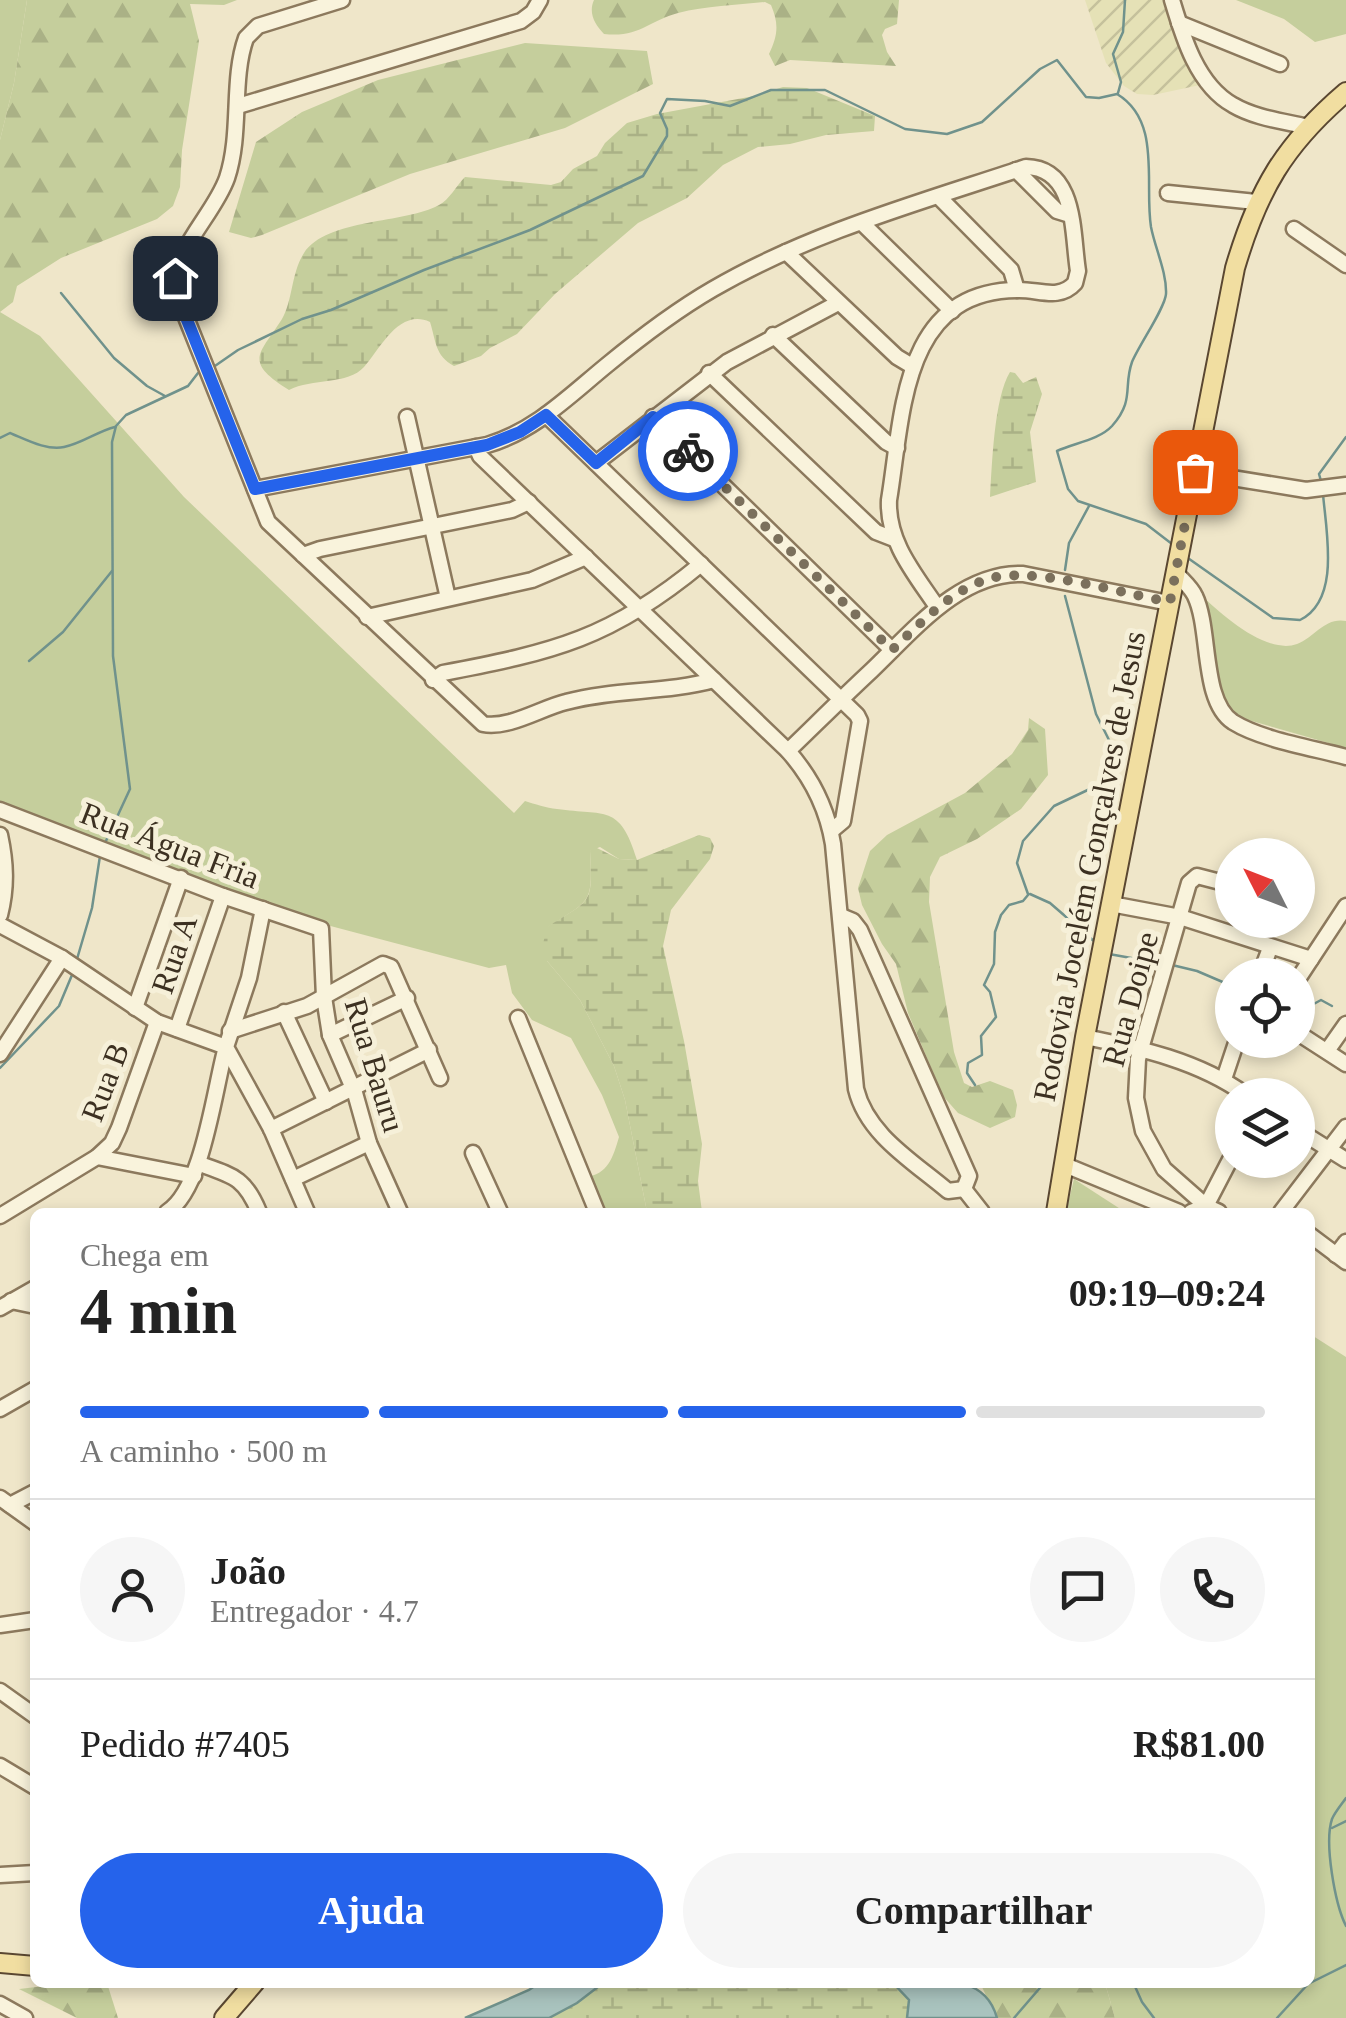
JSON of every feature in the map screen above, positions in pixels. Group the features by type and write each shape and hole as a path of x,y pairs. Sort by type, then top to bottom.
{"main road":[{"name":"Rodovia Jocelém Gonçalves de Jesus","path":"1057,1208 1085,1037 1236,268 1256,202 1270,178 1308,127 1342,100"},
{"path":"0,1963 29,1965"},
{"path":"230,2012 250,1988"},
{"path":"230,2012 261,1988"}],"street":[{"path":"342,0 254,29 244,43 233,154 226,179 178,265 175,284 268,522 473,718 494,726 588,696 680,688 714,680"},
{"path":"238,106 521,21 540,0"},
{"path":"1172,0 1192,58 1223,98 1260,116 1308,127"},
{"path":"1179,23 1280,64"},
{"path":"255,489 509,438 546,415 673,314 737,276 862,223 1034,167 1054,175 1064,189 1078,272 1075,282 1058,294 1017,290 979,297 952,311 924,341 912,366 888,510 894,539 937,608"},
{"path":"1016,170 1056,211 1070,215"},
{"path":"1168,193 1256,202"},
{"path":"940,196 1011,270 1017,290"},
{"path":"862,223 952,311"},
{"path":"1294,230 1346,265"},
{"path":"786,252 897,358 912,366"},
{"path":"596,463 709,373 838,303"},
{"path":"773,335 886,442 898,448"},
{"path":"709,373 876,532 894,539"},
{"path":"546,415 842,699 860,721 843,822 831,831"},
{"path":"407,417 448,598"},
{"path":"653,417 892,650"},
{"path":"476,447 480,456 788,751 812,783 831,831 856,1089 861,1106 880,1134 948,1191 964,1189 969,1176 860,930 842,916"},
{"path":"1195,472 1306,490 1346,485"},
{"path":"303,555 512,510 528,502"},
{"path":"368,616 532,580 586,557"},
{"path":"434,680 444,674 576,642 641,610 700,564"},
{"path":"1176,572 1196,597 1214,692 1222,712 1249,728 1346,757"},
{"path":"788,751 937,608 981,581 1015,574 1170,602"},
{"name":"Rua Água Fria","path":"0,810 223,896 322,928"},
{"path":"0,835 5,876 0,915"},
{"name":"Rua Doipe","path":"1211,1208 1164,1169 1142,1131 1135,1089 1141,1048 1188,887 1197,876 1215,880"},
{"name":"Rua B","path":"134,1008 181,878"},
{"name":"Rua A","path":"178,1030 223,896"},
{"path":"1111,904 1180,917 1307,958"},
{"path":"1312,958 1346,906"},
{"path":"174,1208 197,1170 264,909"},
{"path":"0,925 62,958 157,1022 226,1048 271,1129 305,1208"},
{"name":"Rua Bauru","path":"322,928 324,997 330,1035 353,1088 369,1143 398,1208"},
{"path":"1266,958 1270,948"},
{"path":"0,1054 62,958"},
{"path":"230,1030 324,997 383,964 391,966 440,1078"},
{"path":"330,1035 407,998"},
{"path":"284,1012 326,1102"},
{"path":"518,1018 595,1208"},
{"name":"Rua B","path":"97,1158 119,1128 157,1022"},
{"path":"1326,1051 1346,1024"},
{"path":"1085,1037 1141,1048 1221,1078"},
{"path":"1315,1044 1346,1064"},
{"path":"271,1129 429,1050"},
{"path":"1283,1208 1346,1127"},
{"path":"1315,1141 1346,1160"},
{"path":"293,1179 369,1143"},
{"path":"473,1152 498,1208"},
{"path":"0,1216 97,1158 238,1178 257,1208"},
{"path":"1065,1165 1170,1208"},
{"path":"1212,1208 1224,1178"},
{"path":"964,1189 979,1208"},
{"path":"1315,1240 1341,1259 1346,1242"},
{"path":"4,1303 30,1290"},
{"path":"4,1303 30,1306"},
{"path":"0,1409 30,1392"},
{"path":"5,1501 30,1495"},
{"path":"5,1501 30,1519"},
{"path":"0,1625 30,1621"},
{"path":"2,1695 30,1713"},
{"path":"0,1766 30,1784"},
{"path":"0,1874 30,1873"},
{"path":"0,1950 29,1965"},
{"path":"0,2004 25,2018"}],"shaded area":[{"path":"1085,0 1170,0 1205,84 1153,95 1137,94 1124,86 1106,63"}],"green space":[{"path":"0,0 27,0 0,140"},
{"path":"27,0 237,0 224,5 190,4 199,41 180,187 173,206 157,219 61,258 17,286 13,302 0,312 0,140"},
{"path":"594,0 899,0 897,24 885,29 882,35 896,66 790,60 775,66 769,54 776,24 771,5 765,2 689,11 616,35 604,34 598,27 592,14"},
{"path":"1236,0 1346,0 1346,34 1315,42 1284,19"},
{"path":"525,43 647,51 653,84 565,128 410,174 262,235 251,238 229,232 256,142 302,112 378,80"},
{"path":"783,87 807,88 875,116 874,131 758,147 723,165 687,198 638,223 555,294 517,334 481,356 454,366 440,353 430,322 419,319 400,325 364,367 349,376 289,390 265,372 262,350 286,312 300,261 315,242 330,233 439,205 465,177 551,185 561,182 573,169 597,156 627,123"},
{"path":"0,312 40,336 184,497 514,813 525,801 599,813 624,829 637,860 619,859 600,847 590,851 589,892 581,905 548,927 547,961 580,1000 614,1066 625,1100 646,1208 591,1208 585,1177 604,1169 619,1137 602,1095 571,1038 532,1020 512,993 506,965 489,968 323,924 166,873 0,805"},
{"path":"1010,372 1023,383 1036,377 1042,394 1030,432 1036,482 990,497 997,415"},
{"path":"1202,596 1246,631 1272,644 1297,644 1326,625 1346,621 1346,748 1220,712"},
{"path":"1029,718 1045,729 1048,775 1021,809 977,839 940,857 930,877 929,902 954,1052 964,1083 972,1087 990,1081 1013,1090 1017,1105 1015,1117 990,1128 958,1113 943,1096 908,1013 896,964 862,905 858,888 870,851 887,835 965,793 1012,754 1028,730"},
{"path":"699,835 710,838 714,846 710,859 671,910 663,946 702,1144 698,1181 701,1208 646,1208 625,1100 614,1066 580,1000 547,961 543,944 547,927 586,899 593,846 619,859 637,860"},
{"path":"1074,1179 1119,1208 1067,1208"},
{"path":"1315,1337 1346,1357 1346,2018 1115,2018 1106,1988 1315,1988"},
{"path":"109,1988 118,2018 77,2018 19,1989"},
{"path":"596,1988 898,1988 910,2007 907,2018 549,2018"},
{"path":"982,1988 1106,1988 1115,2018 997,2018"}],"water":[{"path":"596,1988 549,2018 465,2018 529,1990"},
{"path":"898,1988 973,1988 990,2003 997,2018 907,2018 909,2000"}],"waterway":[{"path":"1118,93 1121,82 1113,54 1123,32 1125,0"},
{"path":"212,368 238,350 302,319 530,230 643,176 667,136 660,113 667,99 730,106 771,90 825,90 905,129 947,134 982,122 1040,69 1057,60 1086,97 1117,94 1140,120 1148,154 1151,227 1166,286 1161,308 1132,362 1126,401 1119,417 1100,435 1057,451 1068,489 1078,501 1146,524 1172,544"},
{"path":"61,293 114,358 165,396"},
{"path":"105,843 130,789 113,656 112,442 116,426 126,415 188,386 198,373"},
{"path":"0,438 10,433 57,448 115,427"},
{"path":"1321,481 1319,474 1346,437"},
{"path":"1185,556 1273,618 1300,620 1313,610 1326,581 1328,545 1323,494"},
{"path":"1065,570 1069,543 1089,506"},
{"path":"29,661 63,632 112,571"},
{"path":"1028,894 1017,863 1023,841 1054,806 1102,781 1112,746 1096,714 1065,596"},
{"path":"77,959 92,908 100,856"},
{"path":"1030,894 1050,903 1095,942"},
{"path":"975,1085 967,1073 968,1063 982,1055 981,1036 996,1017 990,992 984,985 994,964 995,932 1009,905 1028,895"},
{"path":"1109,954 1159,963"},
{"path":"1172,965 1215,979"},
{"path":"0,1068 59,1006 72,975"},
{"path":"1315,1003 1321,1000 1332,1006"},
{"path":"1346,1798 1332,1819 1329,1843 1335,1889 1346,1926"},
{"path":"1332,1828 1346,1821"},
{"path":"1315,1980 1346,1965"},
{"path":"1014,2018 1040,1988"},
{"path":"1136,1988 1154,2018"},
{"path":"1277,2018 1304,1988"}],"way so far":[{"path":"688,451 892,650 937,608 981,581 998,576 1031,576 1170,602 1195,472"}],"route":[{"path":"175,278 175,290 255,489 487,445 509,438 546,415 596,463 653,417 688,451"}]}
